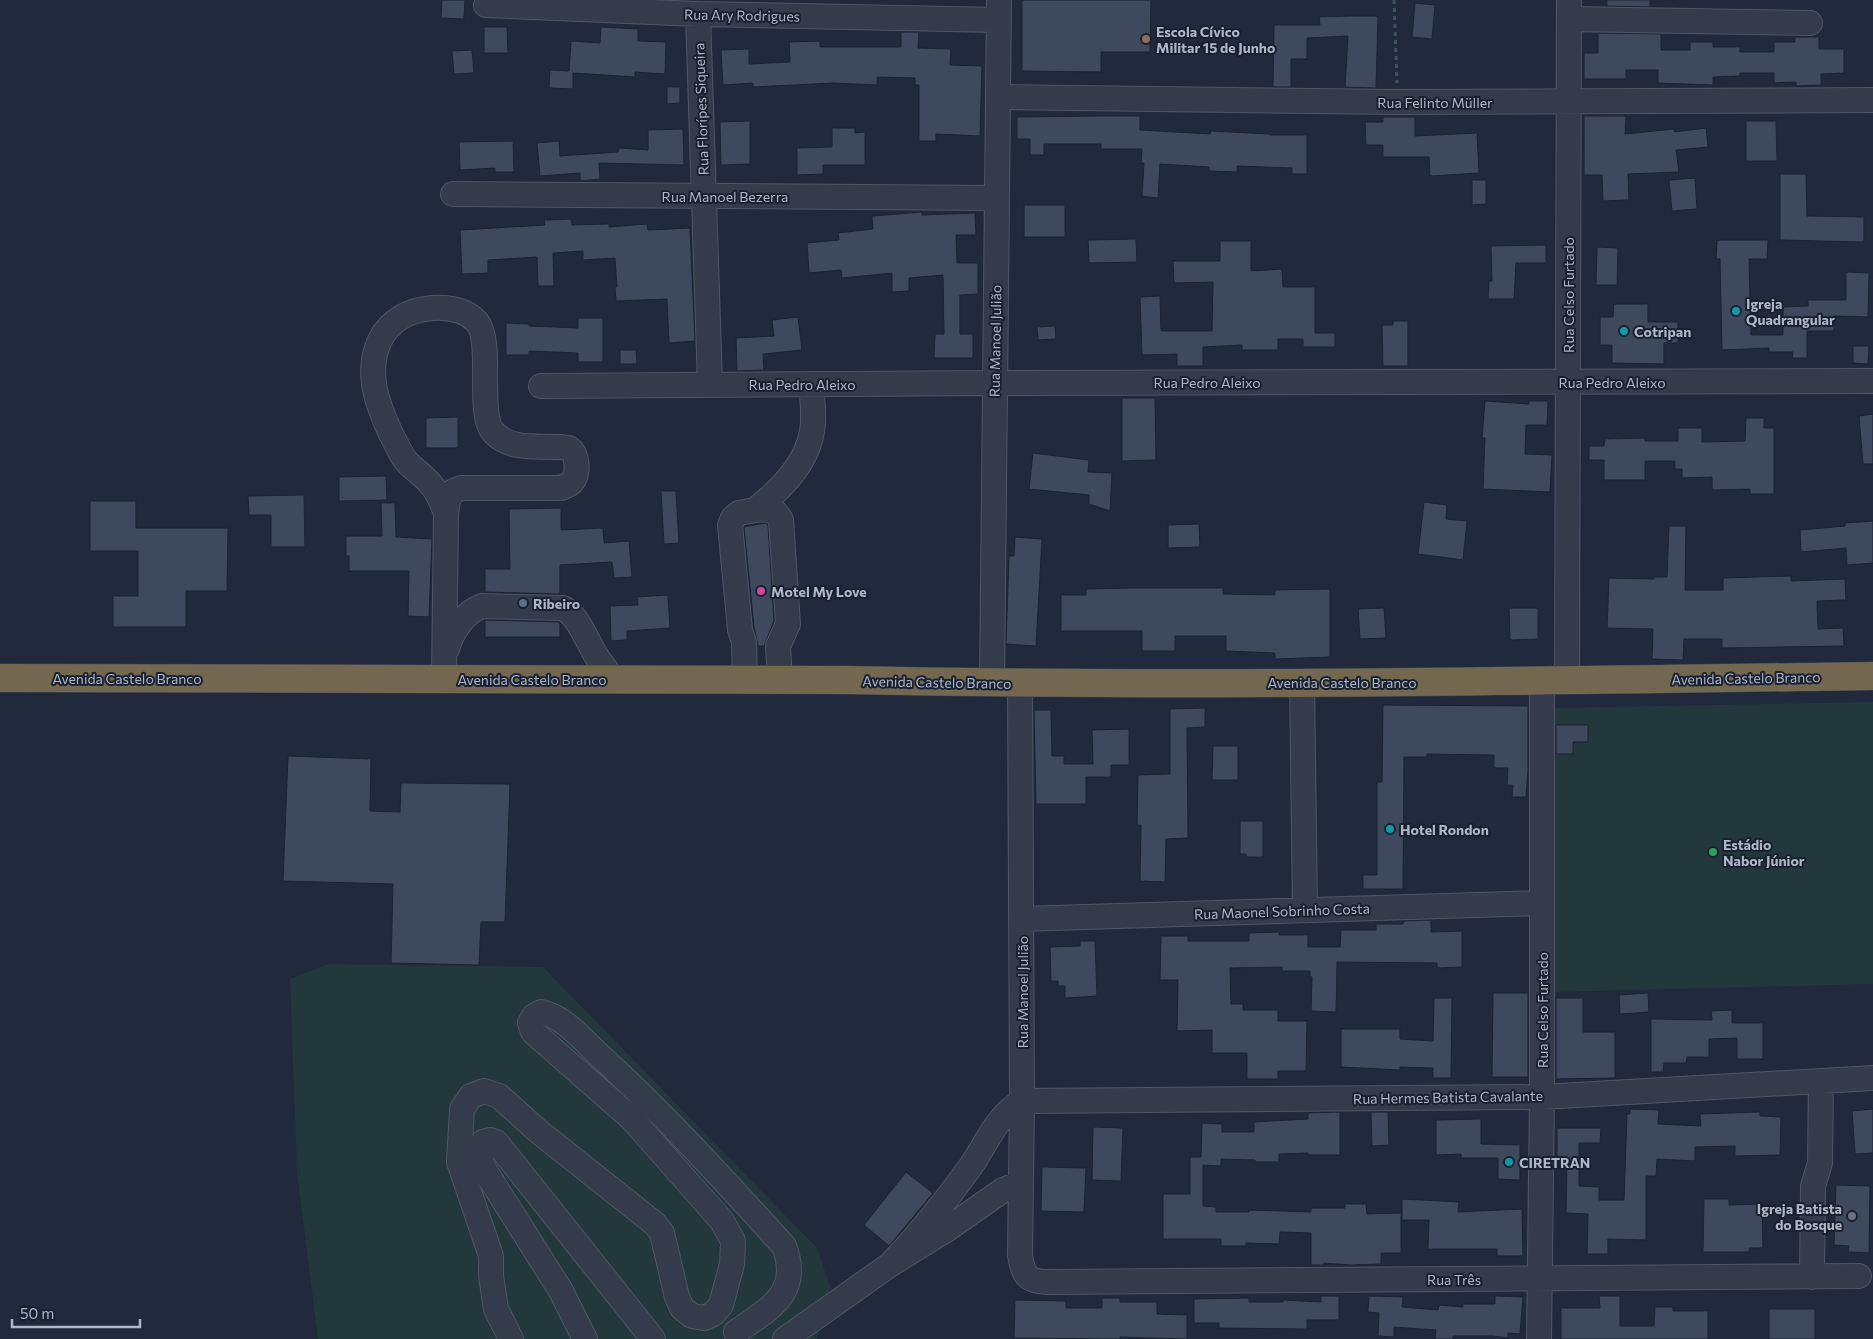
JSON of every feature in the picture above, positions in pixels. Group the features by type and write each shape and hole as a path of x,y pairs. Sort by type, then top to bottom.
{"highway":[{"name":"Avenida Castelo Branco","path":"0,678 444,668 614,680 992,683 1554,681 1873,676"}],"street":[{"name":"Rua Ary Rodrigues","path":"486,5 698,14 999,10"},
{"name":"Rua Manoel Julião","path":"992,683 999,10"},
{"path":"1569,10 1810,23"},
{"name":"Rua Celso Furtado","path":"1539,1339 1542,903 1567,382 1569,10"},
{"name":"Rua Florípes Siqueira","path":"698,14 710,385"},
{"name":"Rua Felinto Müller","path":"998,97 1398,102 1873,100"},
{"name":"Rua Manoel Bezerra","path":"453,194 997,198"},
{"path":"444,668 446,514 452,492 461,488 561,488 570,484 576,475 575,454 570,448 517,446 502,440 491,431 486,414 484,342 478,323 466,312 446,308 424,309 403,315 385,331 374,353 372,376 376,397 400,452 433,486 446,514"},
{"name":"Rua Pedro Aleixo","path":"541,386 1873,381"},
{"path":"754,510 785,484 808,446 813,429 811,384"},
{"path":"745,680 744,642 740,630 730,525 733,518 739,513 768,509 776,513 781,520 788,624 778,646 780,680"},
{"path":"444,668 449,641 472,610 482,606 564,608 571,612 577,620 593,652 614,680"},
{"path":"1302,682 1305,910"},
{"name":"Rua Manoel Julião","path":"1020,683 1022,1101 1020,1255 1025,1275 1032,1280 1048,1282"},
{"name":"Rua Maonel Sobrinho Costa","path":"1021,919 1542,903"},
{"path":"511,1339 496,1309 491,1276 491,1256 459,1162 462,1109 471,1096 484,1091 499,1096 538,1131 655,1224 662,1233 677,1297 682,1308 692,1316 704,1318 713,1314 721,1305 732,1264 733,1241 722,1222 632,1119 534,1032 530,1023 534,1016 541,1012 550,1014 568,1026 625,1078 708,1162 784,1246 790,1261 789,1277 782,1294 770,1308 733,1337"},
{"name":"Rua Hermes Batista Cavalante","path":"1022,1101 1542,1097 1873,1078"},
{"path":"1812,1277 1813,1186 1820,1162 1821,1081"},
{"path":"891,1264 936,1214 972,1164 997,1122 1009,1108 1022,1101"},
{"path":"585,1339 561,1291 484,1169 480,1157 480,1149 483,1142 490,1140 496,1142 653,1339"},
{"path":"785,1339 891,1264 946,1230 1004,1190 1020,1183"},
{"name":"Rua Três","path":"1048,1282 1859,1276"}],"path":[{"path":"1394,0 1398,102"}],"green space":[{"name":"Estádio Nabor Júnior","path":"1873,702 1873,984 1553,992 1553,708"},
{"path":"328,964 543,967 817,1248 830,1287 817,1339 318,1339 297,1172 290,979"}],"building":[{"path":"442,0 465,0 464,19 441,18"},
{"path":"1022,0 1151,0 1150,52 1101,52 1101,72 1022,71"},
{"path":"1607,0 1650,0 1650,7 1607,6"},
{"path":"1415,3 1435,5 1432,39 1412,37"},
{"path":"1378,16 1376,88 1345,87 1348,36 1307,38 1307,59 1291,59 1291,87 1273,87 1274,25 1320,25 1319,17"},
{"path":"484,27 507,27 508,53 484,53"},
{"path":"601,27 638,29 638,41 666,42 665,74 635,72 635,77 573,73 573,89 549,88 550,70 569,71 571,41 600,43"},
{"path":"901,32 919,32 918,48 951,49 950,65 982,66 980,136 936,134 936,141 919,141 919,85 915,85 915,78 877,77 877,85 833,83 753,87 753,83 723,85 721,50 749,49 749,64 790,62 789,42 820,41 820,47 901,47"},
{"path":"1598,33 1661,34 1661,50 1690,50 1690,42 1713,42 1713,47 1740,47 1740,52 1774,52 1774,42 1795,42 1795,37 1819,37 1819,49 1844,49 1844,73 1821,74 1821,85 1796,86 1796,82 1774,83 1774,73 1740,73 1740,76 1713,77 1713,85 1658,83 1658,70 1626,70 1626,79 1584,79 1584,53 1598,53"},
{"path":"472,50 474,73 454,74 452,51"},
{"path":"667,87 680,87 680,103 667,104"},
{"path":"1140,116 1140,130 1210,134 1211,131 1270,135 1307,135 1307,174 1292,174 1292,168 1237,166 1237,172 1209,171 1209,167 1160,164 1158,198 1142,196 1144,163 1141,163 1142,149 1101,149 1101,144 1044,144 1044,155 1030,155 1030,139 1017,139 1017,117"},
{"path":"1584,116 1626,116 1625,134 1674,129 1675,132 1706,128 1708,147 1676,150 1679,172 1628,174 1629,200 1603,201 1602,175 1584,175"},
{"path":"1383,117 1415,117 1415,136 1477,133 1479,173 1430,176 1429,157 1383,157 1383,145 1366,145 1365,122 1383,122"},
{"path":"750,121 750,164 721,165 720,122"},
{"path":"1746,121 1776,121 1777,161 1746,161"},
{"path":"832,128 855,128 855,133 865,132 865,165 823,165 823,174 797,175 797,148 832,147"},
{"path":"683,129 684,165 599,163 600,179 580,181 580,173 540,176 537,143 559,141 560,156 618,152 619,148 648,150 648,130"},
{"path":"513,141 514,172 495,172 495,168 460,170 459,142"},
{"path":"1780,174 1806,174 1807,216 1864,217 1864,242 1780,240"},
{"path":"1695,178 1697,209 1672,211 1669,180"},
{"path":"1472,180 1486,180 1486,204 1472,205"},
{"path":"1024,205 1065,205 1065,237 1024,237"},
{"path":"922,212 922,215 975,213 976,235 956,235 957,263 978,263 978,294 960,295 960,334 973,334 973,358 934,358 935,334 944,334 943,275 909,278 909,291 892,292 892,273 842,278 841,270 809,273 807,243 839,240 838,233 873,229 872,216"},
{"path":"571,219 572,225 609,224 609,227 647,224 648,230 690,228 695,341 669,343 667,299 616,301 615,258 583,260 583,251 553,253 554,286 538,286 537,257 488,260 488,273 462,274 460,230 545,225 544,220"},
{"path":"1136,239 1137,262 1089,263 1088,240"},
{"path":"1717,240 1768,240 1767,259 1749,259 1751,335 1783,335 1783,307 1808,306 1808,300 1846,300 1846,272 1869,273 1868,317 1834,316 1834,331 1807,331 1807,358 1792,358 1793,352 1769,352 1769,348 1722,350 1720,259 1716,259"},
{"path":"1220,241 1251,241 1251,271 1282,269 1283,287 1315,287 1315,333 1335,333 1335,347 1303,347 1303,339 1278,339 1278,350 1242,350 1242,345 1203,347 1203,366 1177,366 1177,354 1142,355 1140,297 1160,296 1161,331 1212,331 1213,282 1174,283 1173,261 1220,261"},
{"path":"1546,245 1546,263 1516,263 1514,299 1488,299 1489,281 1492,281 1491,246"},
{"path":"1597,247 1618,248 1617,285 1596,285"},
{"name":"Cotripan","path":"1614,304 1648,304 1648,322 1678,322 1678,343 1664,343 1664,364 1612,363 1612,345 1600,345 1600,317 1613,317"},
{"path":"798,317 802,350 763,354 764,370 737,371 736,338 774,336 772,320"},
{"path":"578,318 603,318 603,362 578,362 578,353 529,351 529,355 506,355 506,323 578,328"},
{"path":"1393,321 1408,321 1408,366 1383,366 1382,325 1393,325"},
{"path":"1055,326 1056,339 1038,340 1037,327"},
{"path":"1853,346 1869,346 1868,364 1853,363"},
{"path":"620,350 636,350 637,364 620,364"},
{"path":"1122,398 1155,398 1156,460 1122,461"},
{"path":"1485,401 1529,404 1529,401 1548,401 1547,425 1526,425 1525,454 1552,455 1550,492 1483,489 1485,438 1482,438"},
{"path":"1873,414 1873,464 1863,464 1859,416"},
{"path":"458,417 458,448 426,448 426,418"},
{"path":"1746,418 1764,418 1764,428 1774,428 1774,494 1750,494 1750,489 1712,490 1712,477 1682,478 1682,469 1675,469 1675,461 1645,461 1645,480 1604,480 1604,460 1589,460 1589,446 1604,446 1605,439 1645,438 1645,441 1678,441 1678,428 1702,428 1702,442 1745,441"},
{"path":"1033,453 1089,460 1088,472 1112,473 1110,511 1089,504 1089,495 1029,489"},
{"path":"386,476 387,500 339,501 339,477"},
{"path":"661,491 676,491 679,543 664,544"},
{"path":"304,495 305,547 271,547 271,515 249,515 248,496"},
{"path":"90,501 136,501 136,528 228,528 227,591 186,591 186,627 113,627 113,596 138,596 138,551 90,551"},
{"path":"1424,502 1447,505 1446,519 1467,521 1463,560 1418,554"},
{"path":"381,503 395,503 396,537 432,539 429,617 408,616 409,571 349,571 349,556 346,556 346,536 382,536"},
{"path":"561,508 561,530 603,528 604,543 629,541 632,577 614,578 612,562 560,565 560,594 485,592 485,569 510,569 509,509"},
{"path":"1873,521 1873,563 1847,565 1846,548 1801,552 1800,530 1845,526 1845,523"},
{"name":"Motel My Love","path":"765,523 768,525 774,621 764,646 758,646 754,627 744,527"},
{"path":"1199,524 1200,547 1168,548 1168,525"},
{"path":"1669,526 1686,526 1685,590 1723,590 1723,578 1791,576 1791,581 1845,579 1846,600 1817,601 1818,629 1843,628 1844,646 1722,648 1722,639 1684,639 1683,660 1652,659 1653,629 1607,628 1609,578 1654,579 1654,577 1667,577"},
{"path":"1015,537 1042,539 1036,646 1006,644 1009,556 1014,556"},
{"path":"1223,588 1223,594 1275,595 1275,590 1330,589 1330,657 1275,659 1275,653 1226,651 1226,636 1175,636 1175,651 1142,651 1142,631 1061,631 1061,595 1086,595 1086,589"},
{"path":"668,595 670,628 627,631 627,640 611,641 610,606 638,605 637,597"},
{"path":"1384,608 1386,638 1360,639 1358,609"},
{"path":"1509,608 1538,608 1538,639 1510,640"},
{"path":"485,620 559,622 560,637 485,637"},
{"path":"1383,705 1528,706 1526,797 1512,797 1513,785 1507,785 1508,768 1494,768 1494,755 1427,754 1427,757 1404,757 1403,889 1363,889 1363,875 1377,875 1377,782 1382,782"},
{"path":"1205,708 1205,727 1187,728 1188,838 1166,839 1165,882 1140,881 1141,825 1137,825 1138,775 1170,774 1170,709"},
{"path":"1034,710 1051,710 1052,756 1064,756 1064,764 1093,764 1092,730 1129,729 1129,765 1111,765 1111,777 1086,777 1086,804 1036,804"},
{"path":"1556,725 1588,725 1588,742 1573,742 1573,754 1556,754"},
{"path":"1213,746 1238,746 1238,780 1212,780"},
{"path":"288,756 371,759 370,811 400,812 401,783 510,784 505,922 481,922 479,965 391,963 393,884 283,881"},
{"path":"1240,821 1263,821 1263,857 1246,857 1246,854 1240,854"},
{"path":"1431,920 1431,932 1462,931 1462,967 1437,968 1437,963 1337,962 1336,1012 1311,1011 1312,977 1310,977 1310,971 1282,971 1282,967 1230,968 1231,1004 1243,1004 1243,1010 1278,1010 1278,1021 1307,1021 1306,1071 1278,1071 1278,1079 1247,1079 1247,1053 1212,1053 1212,1030 1177,1031 1178,980 1160,980 1161,936 1188,936 1188,941 1249,941 1249,933 1279,932 1279,935 1308,935 1308,947 1340,947 1341,930 1376,930 1376,924 1403,924 1404,921"},
{"path":"1080,941 1095,941 1097,996 1065,998 1065,986 1058,986 1058,981 1051,981 1050,947 1080,946"},
{"path":"1493,993 1528,993 1528,1077 1492,1077"},
{"path":"1648,993 1649,1012 1620,1014 1619,995"},
{"path":"1434,998 1452,998 1451,1078 1433,1078 1433,1068 1400,1067 1400,1070 1341,1067 1341,1029 1400,1029 1400,1039 1433,1041"},
{"path":"1556,998 1583,998 1583,1032 1615,1032 1615,1078 1556,1079"},
{"path":"1732,1010 1732,1023 1763,1023 1763,1059 1737,1059 1737,1038 1709,1039 1709,1057 1687,1057 1686,1063 1664,1063 1663,1072 1651,1072 1651,1019 1712,1020 1711,1011"},
{"path":"1630,1109 1659,1110 1658,1124 1701,1126 1700,1114 1760,1112 1760,1116 1781,1117 1780,1155 1735,1156 1735,1146 1695,1147 1695,1161 1657,1159 1656,1176 1646,1176 1646,1240 1608,1239 1608,1254 1587,1254 1588,1214 1566,1213 1567,1163 1557,1163 1557,1128 1601,1128 1600,1143 1579,1143 1579,1186 1599,1187 1599,1200 1624,1200 1627,1114 1630,1114"},
{"path":"1873,1109 1873,1153 1855,1154 1852,1111"},
{"path":"1340,1112 1340,1155 1279,1154 1279,1162 1221,1159 1221,1166 1203,1165 1203,1206 1216,1207 1216,1212 1249,1212 1249,1210 1311,1212 1311,1208 1345,1208 1345,1204 1366,1204 1367,1214 1401,1213 1401,1253 1381,1253 1381,1264 1350,1265 1324,1263 1324,1265 1311,1265 1311,1233 1280,1232 1279,1244 1246,1243 1246,1246 1221,1246 1221,1239 1163,1239 1163,1194 1190,1194 1190,1157 1201,1157 1202,1123 1222,1124 1222,1132 1254,1132 1254,1122 1308,1119 1308,1113"},
{"path":"1371,1112 1388,1112 1389,1145 1372,1146"},
{"path":"1481,1119 1481,1144 1520,1145 1520,1180 1498,1179 1498,1158 1461,1158 1461,1154 1436,1155 1436,1120"},
{"path":"1093,1127 1123,1128 1121,1181 1092,1180"},
{"path":"1042,1167 1086,1168 1084,1212 1041,1211"},
{"path":"906,1172 933,1193 889,1246 864,1225"},
{"name":"Igreja Batista do Bosque","path":"1836,1185 1870,1186 1869,1253 1848,1252 1849,1246 1834,1245"},
{"path":"1402,1199 1459,1202 1458,1212 1522,1209 1523,1256 1497,1256 1497,1249 1428,1249 1429,1220 1402,1220"},
{"path":"1704,1199 1729,1199 1729,1205 1762,1204 1763,1248 1749,1248 1749,1252 1703,1252"},
{"path":"1321,1296 1339,1296 1339,1320 1307,1320 1307,1329 1219,1328 1219,1323 1194,1323 1194,1299 1249,1298 1249,1302 1283,1302 1283,1300 1321,1302"},
{"path":"1369,1296 1403,1297 1402,1307 1438,1310 1439,1305 1463,1307 1463,1304 1495,1304 1495,1296 1523,1297 1520,1334 1508,1333 1508,1338 1453,1336 1453,1339 1435,1339 1436,1330 1394,1327 1394,1337 1378,1336 1379,1313 1368,1312"},
{"path":"1599,1296 1620,1296 1620,1326 1654,1326 1655,1307 1673,1307 1673,1311 1708,1311 1708,1339 1561,1339 1561,1308 1600,1308"},
{"path":"1102,1298 1120,1298 1120,1302 1157,1302 1157,1314 1187,1315 1187,1339 1120,1337 1120,1339 1014,1338 1015,1300 1066,1301 1066,1308 1102,1308"},
{"path":"1769,1309 1815,1309 1815,1339 1769,1339"}],"place":[{"name":"Escola Cívico Militar 15 de Junho","path":"1146,39"},
{"name":"Igreja Quadrangular","path":"1736,311"},
{"name":"Cotripan","path":"1624,331"},
{"name":"Motel My Love","path":"761,591"},
{"name":"Ribeiro","path":"523,603"},
{"name":"Hotel Rondon","path":"1390,829"},
{"name":"Estádio Nabor Júnior","path":"1713,852"},
{"name":"CIRETRAN","path":"1509,1162"},
{"name":"Igreja Batista do Bosque","path":"1852,1216"}]}
